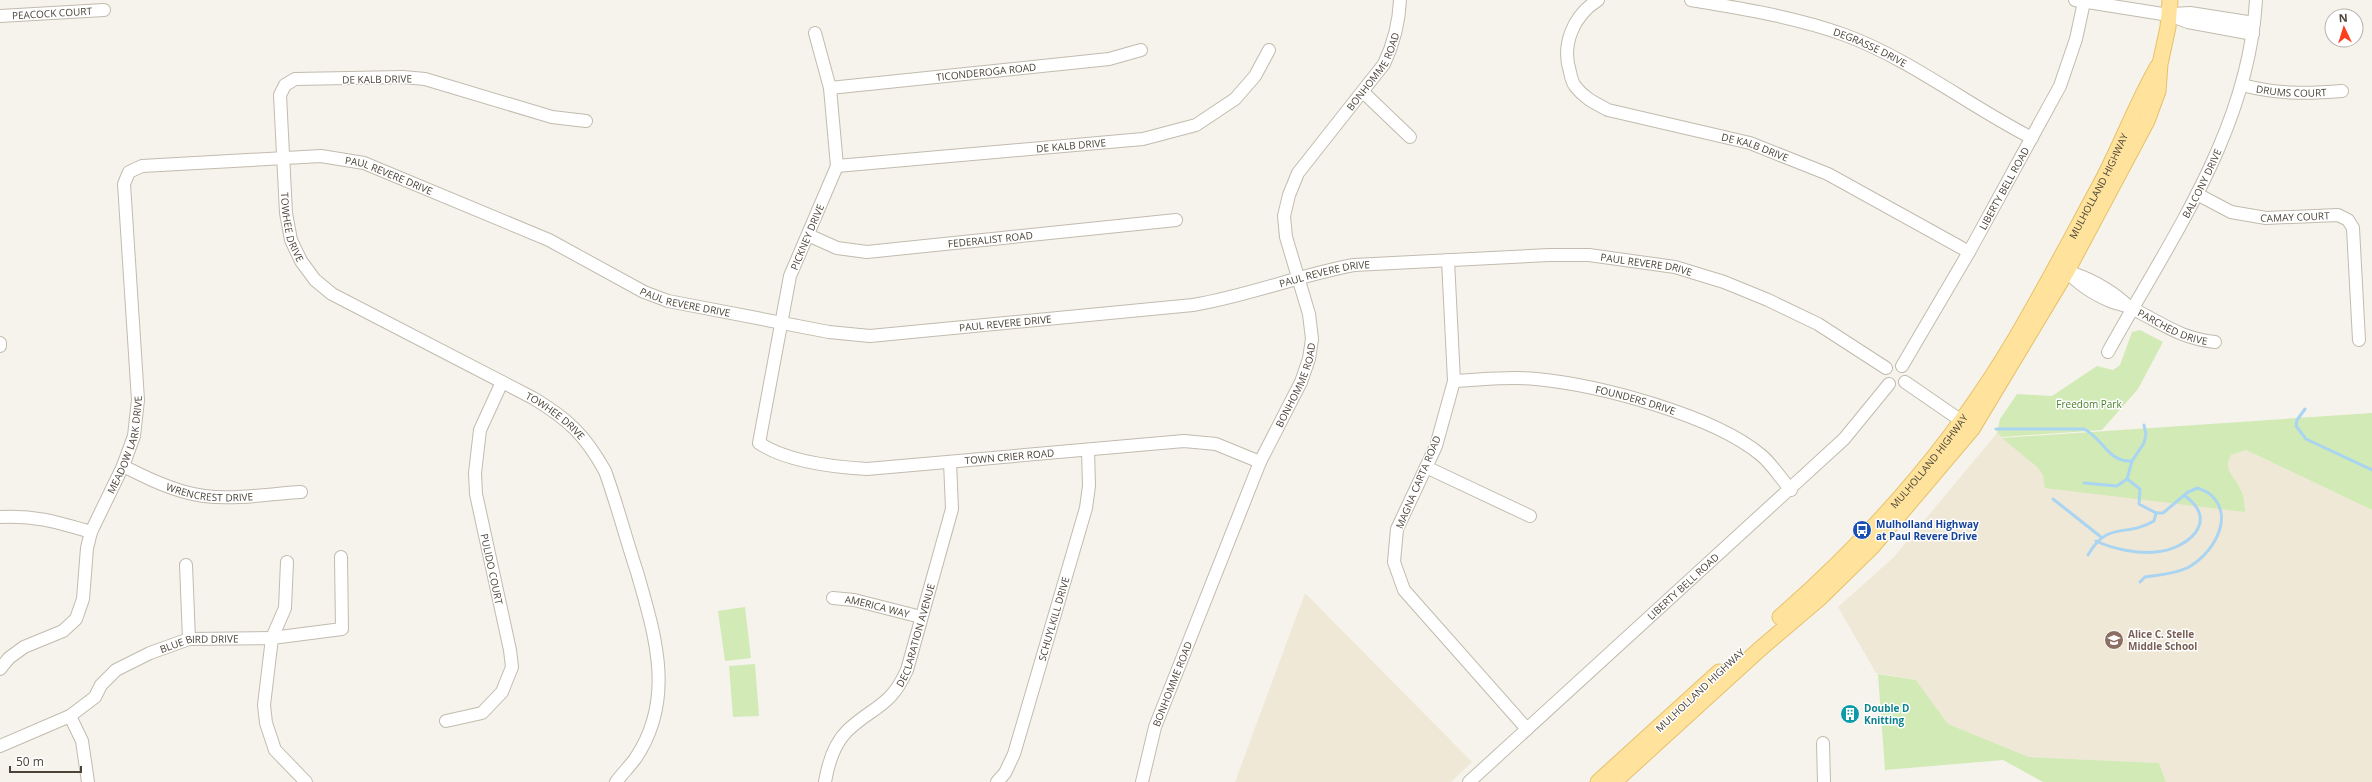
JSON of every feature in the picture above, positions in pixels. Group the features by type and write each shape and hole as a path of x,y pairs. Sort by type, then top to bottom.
{"main road":[{"name":"MULHOLLAND HIGHWAY","path":"1614,782 1760,649 1821,597 1894,523 1972,429 2062,268 2118,151 2146,87 2160,64 2170,7"},
{"name":"MULHOLLAND HIGHWAY","path":"1598,782 1811,590 1861,541 1907,491 1964,422 2062,268"}],"street":[{"name":"BONHOMME ROAD","path":"1142,782 1155,727 1260,462 1301,382 1309,359 1312,339 1309,314 1286,237 1284,216 1289,195 1298,173 1384,64 1393,43 1398,21 1400,0"},
{"name":"DE KALB DRIVE","path":"1598,0 1586,8 1574,25 1568,40 1567,64 1574,85 1587,100 1608,110 1750,143 1828,174 1969,252"},
{"name":"DEGRASSE DRIVE","path":"1691,0 1794,19 1846,36 1896,60 2032,138"},
{"name":"BALCONY DRIVE","path":"2108,352 2197,194 2227,133 2242,85 2254,28 2256,0"},
{"path":"2080,1 2170,7 2188,22 2254,28"},
{"name":"LIBERTY BELL ROAD","path":"1902,366 1969,252 2060,86 2076,40 2080,1"},
{"name":"PEACOCK COURT","path":"0,16 104,10"},
{"name":"PICKNEY DRIVE","path":"759,443 780,322 790,276 837,166 830,88 816,33"},
{"name":"TICONDEROGA ROAD","path":"830,88 1110,59 1141,50"},
{"name":"DE KALB DRIVE","path":"837,166 1143,139 1196,125 1235,99 1254,76 1269,50"},
{"name":"DE KALB DRIVE","path":"283,158 280,95 285,85 295,79 317,80 403,77 425,79 552,117 586,121"},
{"name":"DRUMS COURT","path":"2242,85 2266,91 2289,94 2342,91"},
{"path":"1363,92 1410,137"},
{"name":"PAUL REVERE DRIVE","path":"129,172 142,166 321,156 364,164 549,240 644,292 668,301 829,332 870,336 1193,306 1226,300 1354,265 1549,255 1590,255 1675,267 1724,282 1768,300 1818,324 1886,368"},
{"name":"TOWHEE DRIVE","path":"283,158 291,240 301,261 315,280 332,294 502,382 560,414 593,450 612,489 654,630 660,676 653,721 635,758 616,782"},
{"name":"MEADOW LARK DRIVE","path":"0,669 9,658 24,647 63,631 76,619 83,599 87,548 91,532 123,466 134,436 138,400 124,184 129,172"},
{"name":"CAMAY COURT","path":"2197,194 2231,212 2266,218 2338,215 2348,220 2353,228 2359,340"},
{"name":"FEDERALIST ROAD","path":"808,235 837,248 867,252 1176,220"},
{"name":"MAGNA CARTA ROAD","path":"1448,260 1454,381 1436,446 1397,529 1394,562 1404,590 1527,728"},
{"name":"PARCHED DRIVE","path":"2062,268 2077,282 2109,301 2132,308 2178,334 2195,340 2215,342"},
{"path":"1895,363 1902,366 1906,371 1905,382 1899,386 1889,384 1884,378 1886,368 1895,363"},
{"name":"FOUNDERS DRIVE","path":"1454,381 1528,378 1565,383 1617,394 1672,411 1740,439 1762,456 1791,490"},
{"name":"PULIDO COURT","path":"446,721 482,713 502,692 512,668 510,650 476,494 475,473 480,430 502,382"},
{"path":"1905,382 1964,422"},
{"name":"LIBERTY BELL ROAD","path":"1469,782 1791,490 1844,439 1889,384"},
{"name":"TOWN CRIER ROAD","path":"759,443 807,462 838,468 866,469 1199,441 1216,444 1260,462"},
{"name":"SCHUYLKILL DRIVE","path":"997,782 1004,773 1014,754 1086,508 1089,486 1088,450"},
{"name":"DECLARATION AVENUE","path":"825,782 827,767 836,747 847,732 887,702 899,688 907,670 952,509 950,462"},
{"name":"WRENCREST DRIVE","path":"123,466 156,483 186,493 210,496 301,492"},
{"path":"1426,467 1530,516"},
{"path":"0,517 24,516 46,518 91,532"},
{"name":"BLUE BIRD DRIVE","path":"0,746 70,716 95,697 101,685 116,670 144,656 189,639 272,638 342,629 341,557"},
{"path":"287,562 285,608 272,638 264,705 266,724 275,750 306,782"},
{"path":"186,565 189,639"},
{"name":"AMERICA WAY","path":"833,598 854,600 921,617"},
{"path":"70,716 82,741 88,782"},
{"path":"1823,743 1824,782"}],"shaded area":[{"name":"Alice C. Stelle Middle School","path":"1997,433 2037,467 2043,475 2245,512 2244,499 2240,487 2226,467 2226,462 2231,455 2246,450 2372,510 2372,782 2166,782 2159,763 2029,757 1948,724 1916,680 1876,673 1838,607 1893,558"},
{"path":"1305,593 1472,762 1451,782 1235,782"}],"green space":[{"name":"Freedom Park","path":"2140,330 2163,342 2138,389 2102,430 2002,437 1997,433 2000,419 2017,394 2052,396 2097,366 2113,370 2120,365 2132,332"},
{"path":"2372,413 2372,510 2246,450 2231,455 2228,464 2228,468 2238,483 2242,494 2245,512 2045,488 2043,475 2037,467 2002,438"},
{"path":"745,607 751,658 725,661 718,611"},
{"path":"755,664 759,716 733,717 729,666"},
{"path":"1878,674 1916,680 1948,724 2029,757 2159,763 2166,782 2043,782 2003,760 1885,770"}],"waterway":[{"path":"2305,409 2297,420 2296,426 2306,439 2372,470"},
{"path":"2084,483 2117,486 2127,479 2132,461 2144,443 2146,434 2144,425"},
{"path":"1996,429 2084,429 2091,433 2111,454 2124,461 2132,461"},
{"path":"2127,479 2140,489 2139,504 2156,513 2163,513 2188,492 2198,488 2211,495 2218,504 2221,514 2221,525 2212,546 2196,562 2177,572 2145,577 2140,582"},
{"path":"2096,541 2118,549 2134,552 2156,552 2179,546 2196,532 2200,524 2200,515 2195,505 2185,496"},
{"path":"2053,499 2101,537"},
{"path":"2088,555 2095,544 2103,537 2110,533 2144,526 2154,521 2156,513"}],"place":[{"name":"Mulholland Highway at Paul Revere Drive","path":"1862,530"},
{"name":"Alice C. Stelle Middle School","path":"2114,640"},
{"name":"Double D Knitting","path":"1850,714"}]}
